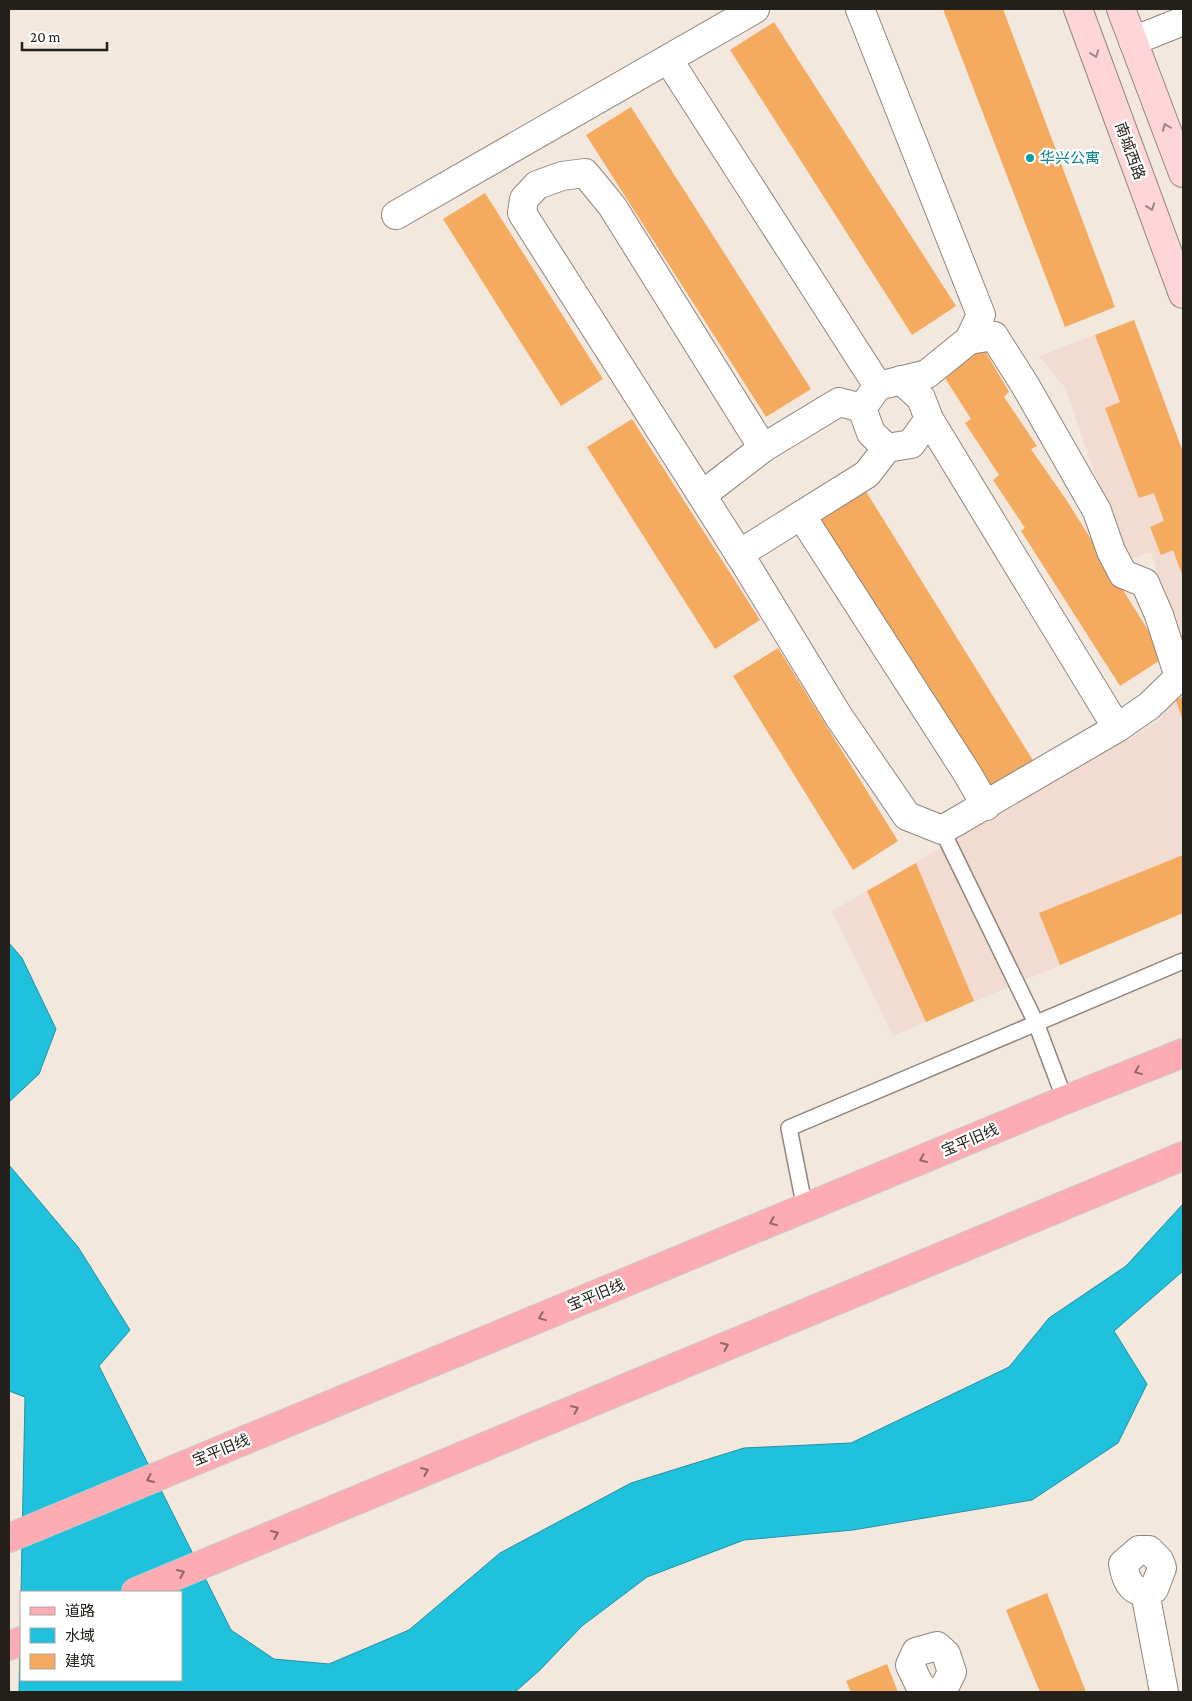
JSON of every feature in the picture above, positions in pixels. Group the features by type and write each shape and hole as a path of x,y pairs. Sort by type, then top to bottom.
{"main road":[{"name":"南城西路","path":"1078,9 1183,294"},
{"path":"1120,9 1183,173"},
{"name":"宝平旧线","path":"9,1538 1065,1100 1183,1053"},
{"path":"138,1591 1183,1156"}],"street":[{"path":"396,215 756,9"},
{"path":"860,9 981,315 969,340 927,374 890,383 862,408"},
{"path":"1133,41 1183,21"},
{"path":"668,59 890,383 921,398 929,419 1117,728"},
{"path":"763,448 612,206 585,174 562,176 538,185 524,200 522,213 702,495 839,717 907,816 942,830 1117,728 1149,706 1180,677 1159,615 1145,584 1123,574 1111,551 1097,511 1025,385 994,336 969,340"},
{"path":"702,495 763,448 839,402 862,408"},
{"path":"862,408 872,433 887,448"},
{"path":"739,554 867,474 887,448 911,444 929,419"},
{"path":"801,515 967,773 986,806"},
{"path":"1145,1592 1164,1692"},
{"path":"927,1692 920,1684 910,1665 916,1652 937,1646 946,1654 952,1672 942,1692"}],"lane":[{"path":"942,830 1036,1023 1065,1100"},
{"path":"805,1208 789,1128 1183,961"}],"shaded area":[{"path":"1134,320 1183,452 1183,650 1151,552 1124,561 1066,389 1039,356"},
{"path":"1183,692 1183,913 893,1036 832,911 1159,721 1175,697"}],"water":[{"path":"9,943 22,958 56,1029 39,1074 9,1102"},
{"path":"9,1165 78,1247 130,1330 99,1366 231,1630 274,1659 329,1664 409,1630 500,1553 631,1483 744,1448 851,1443 1009,1367 1049,1318 1126,1266 1183,1204 1183,1271 1114,1331 1147,1384 1118,1443 1032,1500 853,1530 744,1540 647,1577 582,1626 540,1670 515,1692 19,1692 20,1643 20,1681 182,1681 182,1591 21,1591 25,1397 9,1391"}],"building":[{"name":"华兴公寓","path":"943,9 1003,9 1115,307 1065,327"},
{"path":"774,22 956,306 912,335 730,50"},
{"path":"631,107 811,389 766,417 586,135"},
{"path":"485,193 603,379 561,406 443,219"},
{"path":"1134,320 1183,452 1183,577 1173,550 1161,555 1150,527 1164,521 1154,493 1139,498 1105,408 1120,402 1095,335"},
{"path":"981,344 1009,392 1004,397 1037,446 1031,449 1067,501 1165,657 1120,686 1021,531 1025,528 993,480 999,475 965,423 971,419 940,370"},
{"path":"632,419 760,620 715,649 587,447"},
{"path":"862,485 1034,762 988,791 815,514"},
{"path":"778,648 898,841 853,870 733,676"},
{"path":"1183,697 1183,721 1176,700"},
{"path":"1183,855 1183,913 1060,965 1039,913"},
{"path":"916,863 974,1001 926,1022 867,891"},
{"path":"1047,1593 1086,1692 1040,1692 1006,1610"},
{"path":"887,1664 898,1692 851,1692 846,1681"}],"place":[{"name":"华兴公寓","path":"1030,158"}]}
